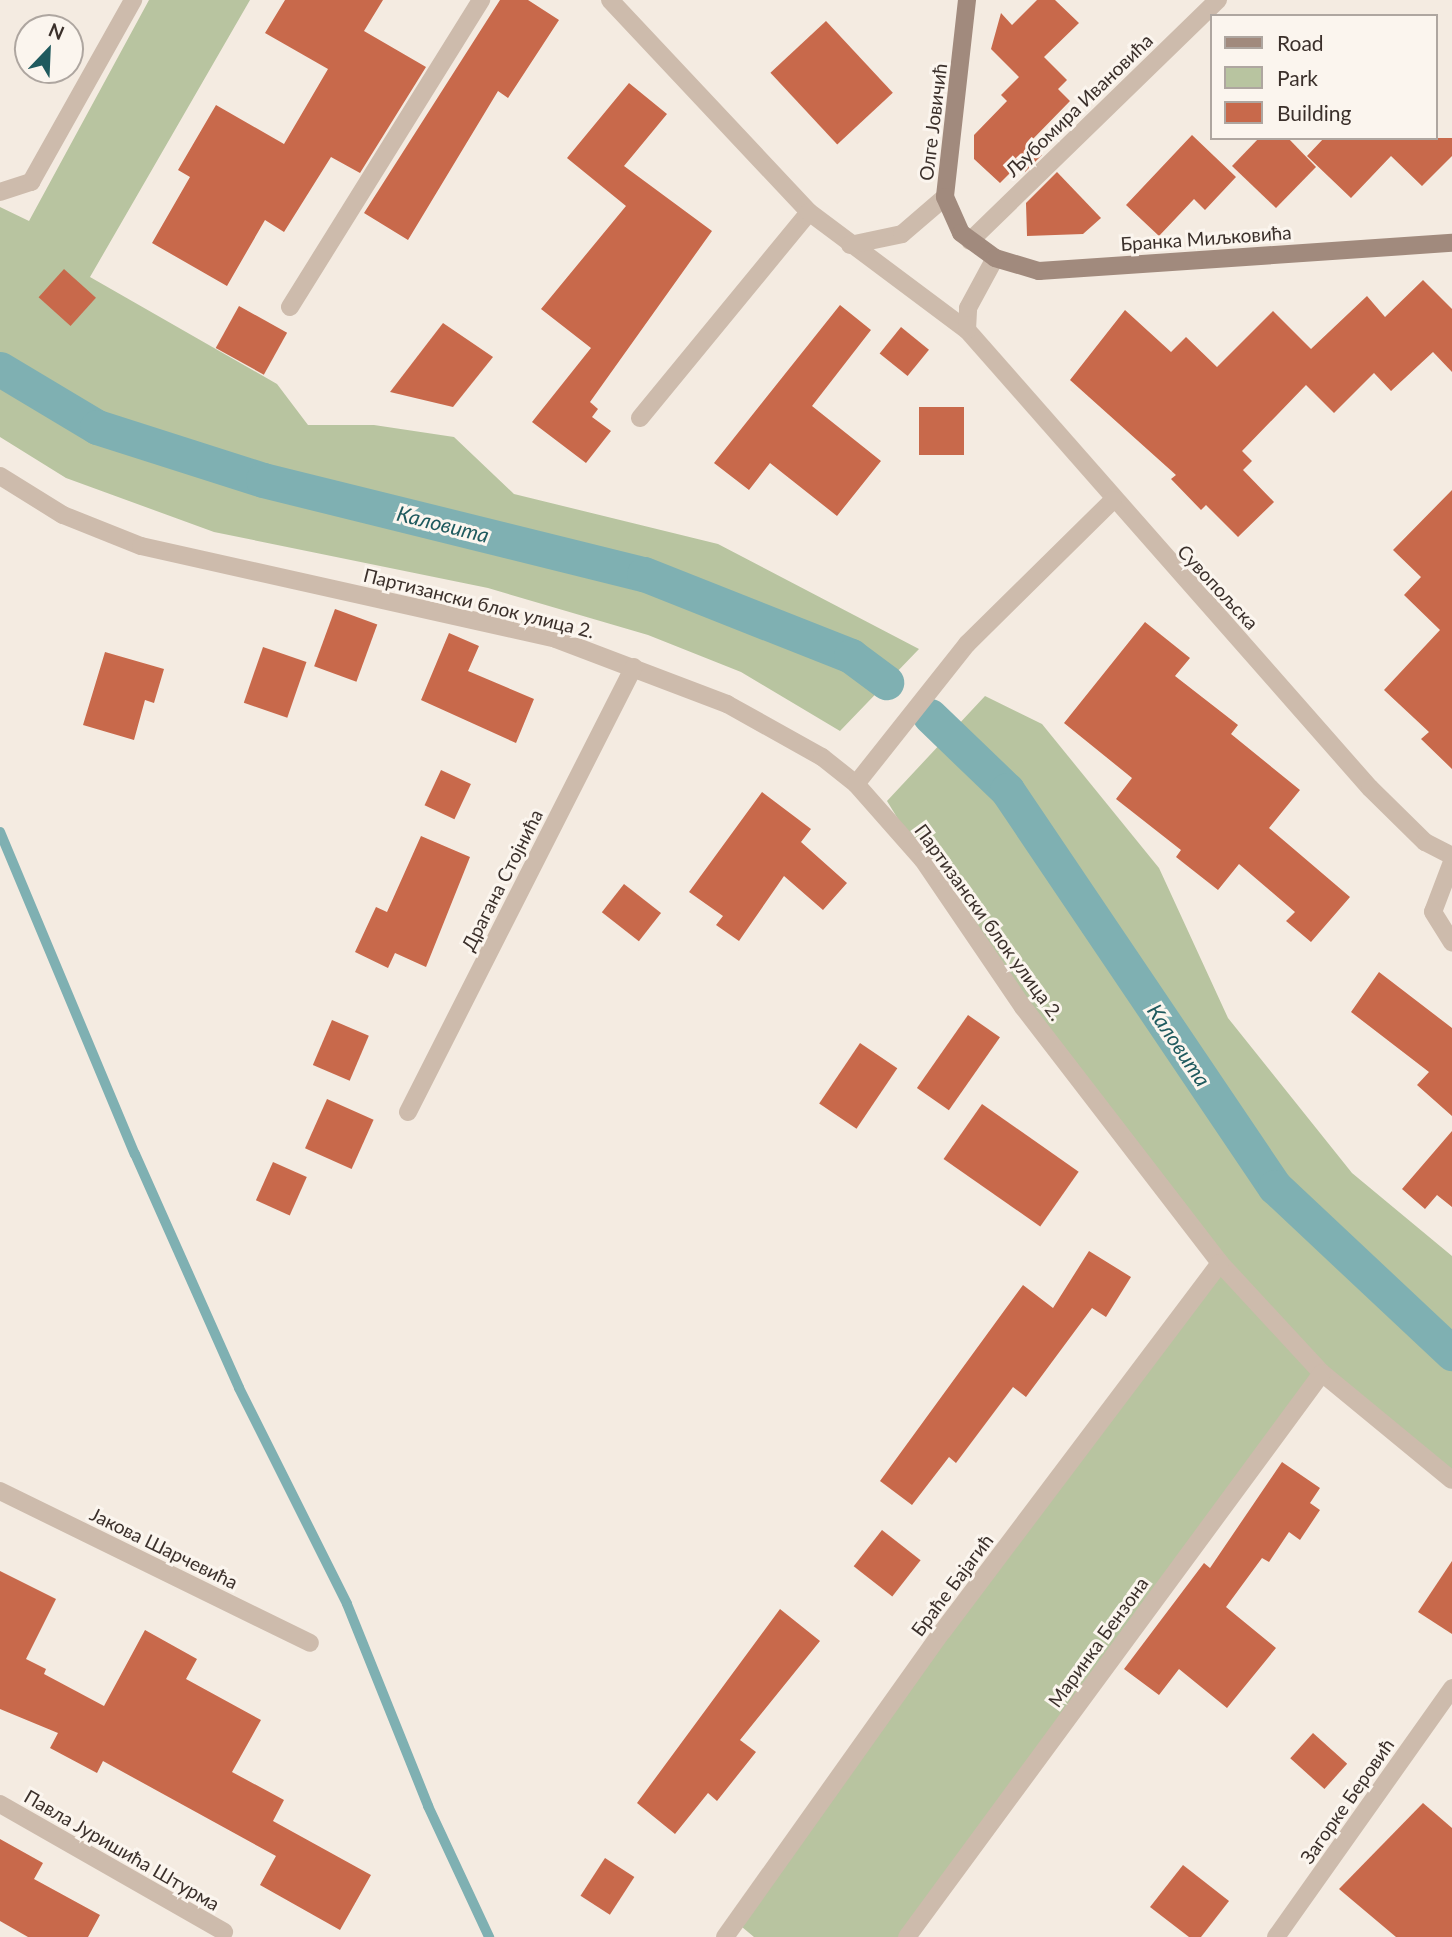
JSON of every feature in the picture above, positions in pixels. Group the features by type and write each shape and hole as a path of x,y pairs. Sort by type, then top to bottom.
{"street":[{"path":"0,192 31,182 133,0"},
{"path":"290,307 481,0"},
{"path":"610,0 810,212 850,245 967,330"},
{"name":"Олге Јовичић","path":"967,0 945,197 953,222 970,241"},
{"name":"Љубомира Ивановића","path":"970,241 1218,0"},
{"path":"850,245 902,234 945,197"},
{"path":"640,418 810,212"},
{"name":"Бранка Миљковића","path":"970,241 995,258 1040,271 1452,243"},
{"path":"967,330 968,308 995,258"},
{"name":"Сувопољска","path":"967,330 1113,500 1370,788 1425,842 1452,856"},
{"name":"Партизански блок улица 2.","path":"0,476 63,514 141,546 474,619 634,667 727,704 856,784 923,860 1023,1007 1220,1263 1322,1373 1452,1480"},
{"path":"856,784 967,644 1113,500"},
{"name":"Драгана Стојнића","path":"408,1112 634,667"},
{"path":"1452,862 1433,912 1452,942"},
{"name":"Браће Бајагић","path":"725,1937 942,1632 1220,1263"},
{"name":"Маринка Бензона","path":"907,1937 1322,1373"},
{"name":"Јакова Шарчевића","path":"0,1491 310,1643"},
{"name":"Загорке Беровић","path":"1276,1937 1452,1688"},
{"name":"Павла Јуришића Штурма","path":"0,1804 224,1932"}],"green space":[{"path":"149,0 250,0 90,277 277,384 308,425 374,425 454,437 514,494 718,544 919,649 840,731 741,672 648,635 488,588 214,532 66,478 0,437 0,207 29,221"},
{"path":"985,696 1042,724 1159,868 1228,1018 1352,1173 1452,1256 1452,1480 1323,1373 907,1937 754,1937 736,1922 1220,1263 923,860 887,801"}],"building":[{"path":"285,0 383,0 364,31 426,67 360,173 331,157 284,232 265,220 227,286 152,243 190,177 178,170 216,105 284,144 328,69 265,33"},
{"path":"500,0 528,0 559,20 508,98 498,91 408,240 364,213"},
{"path":"1037,0 1055,0 1079,23 1044,57 1067,80 1058,89 1070,101 1030,142 1042,155 1025,172 1025,158 1000,183 974,159 974,135 1007,101 1001,95 1019,77 991,49 1001,13 1012,25"},
{"path":"826,21 893,93 837,145 770,73"},
{"path":"629,83 667,114 624,166 712,231 590,402 598,409 592,417 611,431 586,463 532,422 591,348 541,309 626,206 567,158"},
{"path":"1192,135 1236,177 1205,210 1194,199 1159,236 1126,205"},
{"path":"1452,138 1452,156 1422,186 1391,156 1351,198 1307,156 1322,140"},
{"path":"1257,140 1290,140 1316,167 1276,208 1232,166"},
{"path":"1057,172 1101,218 1083,234 1027,236 1026,203"},
{"path":"64,269 96,298 71,326 39,297"},
{"path":"1423,280 1452,309 1452,372 1433,352 1391,391 1374,373 1334,413 1306,385 1242,451 1252,461 1243,470 1274,502 1238,537 1206,505 1201,510 1171,479 1176,475 1070,380 1125,310 1171,352 1186,337 1217,367 1273,311 1311,349 1367,296 1385,317"},
{"path":"840,305 871,330 812,406 881,461 837,516 770,463 749,490 714,463"},
{"path":"239,306 287,333 264,375 216,348"},
{"path":"443,323 493,357 453,407 390,392"},
{"path":"901,327 929,350 908,376 880,353"},
{"path":"919,407 964,407 964,455 919,455"},
{"path":"1452,490 1452,769 1421,739 1429,732 1384,690 1440,630 1404,595 1421,577 1393,550"},
{"path":"335,609 377,624 356,682 314,666"},
{"path":"1145,622 1190,658 1175,676 1238,725 1231,734 1300,790 1269,828 1350,897 1311,942 1286,921 1295,912 1239,864 1218,890 1176,857 1181,850 1116,799 1132,778 1064,723"},
{"path":"449,633 479,646 468,671 534,699 516,743 421,700"},
{"path":"263,647 306,662 287,718 244,703"},
{"path":"105,652 164,669 154,703 145,700 134,740 83,725"},
{"path":"441,770 471,784 454,819 425,805"},
{"path":"762,792 811,829 801,842 847,883 823,910 784,876 739,941 716,925 723,916 689,892"},
{"path":"421,836 470,857 426,967 395,953 388,968 355,952 376,907 387,912"},
{"path":"624,884 661,913 639,941 602,912"},
{"path":"1379,972 1452,1028 1452,1116 1417,1085 1429,1072 1351,1012"},
{"path":"968,1015 1000,1037 949,1110 917,1088"},
{"path":"332,1020 369,1036 350,1081 313,1065"},
{"path":"860,1043 897,1068 856,1129 819,1104"},
{"path":"327,1099 374,1120 352,1169 305,1148"},
{"path":"982,1104 1079,1172 1040,1227 944,1159"},
{"path":"1452,1131 1452,1207 1437,1195 1425,1209 1402,1189"},
{"path":"273,1162 307,1177 290,1215 256,1200"},
{"path":"1089,1251 1131,1277 1106,1317 1092,1308 1026,1397 1013,1387 956,1463 949,1457 912,1505 880,1481 1023,1285 1053,1308"},
{"path":"1282,1462 1320,1488 1310,1503 1320,1510 1300,1540 1289,1532 1269,1562 1262,1558 1226,1607 1276,1648 1227,1708 1179,1669 1159,1695 1124,1669 1204,1563 1210,1568"},
{"path":"882,1530 921,1560 892,1596 854,1566"},
{"path":"1452,1561 1452,1634 1418,1612"},
{"path":"0,1571 56,1599 26,1659 46,1669 44,1674 104,1706 145,1630 197,1659 186,1679 261,1720 232,1772 284,1800 273,1821 371,1875 340,1930 260,1885 276,1856 103,1761 97,1773 50,1748 58,1733 0,1709"},
{"path":"780,1609 820,1641 740,1740 756,1752 717,1801 708,1793 675,1834 637,1803"},
{"path":"1313,1733 1347,1764 1324,1789 1290,1758"},
{"path":"1423,1803 1452,1828 1452,1937 1396,1937 1339,1889"},
{"path":"0,1839 43,1863 34,1879 100,1915 88,1937 28,1937 0,1921"},
{"path":"605,1858 634,1877 610,1915 580,1896"},
{"path":"1183,1865 1229,1901 1201,1937 1189,1937 1150,1907"}],"waterway":[{"name":"Каловита","path":"0,369 97,427 263,480 644,574 851,656 886,682"},
{"name":"Каловита","path":"930,716 1007,790 1275,1187 1452,1353"},
{"path":"0,832 135,1154 239,1388 347,1604 428,1806 489,1937"}]}
